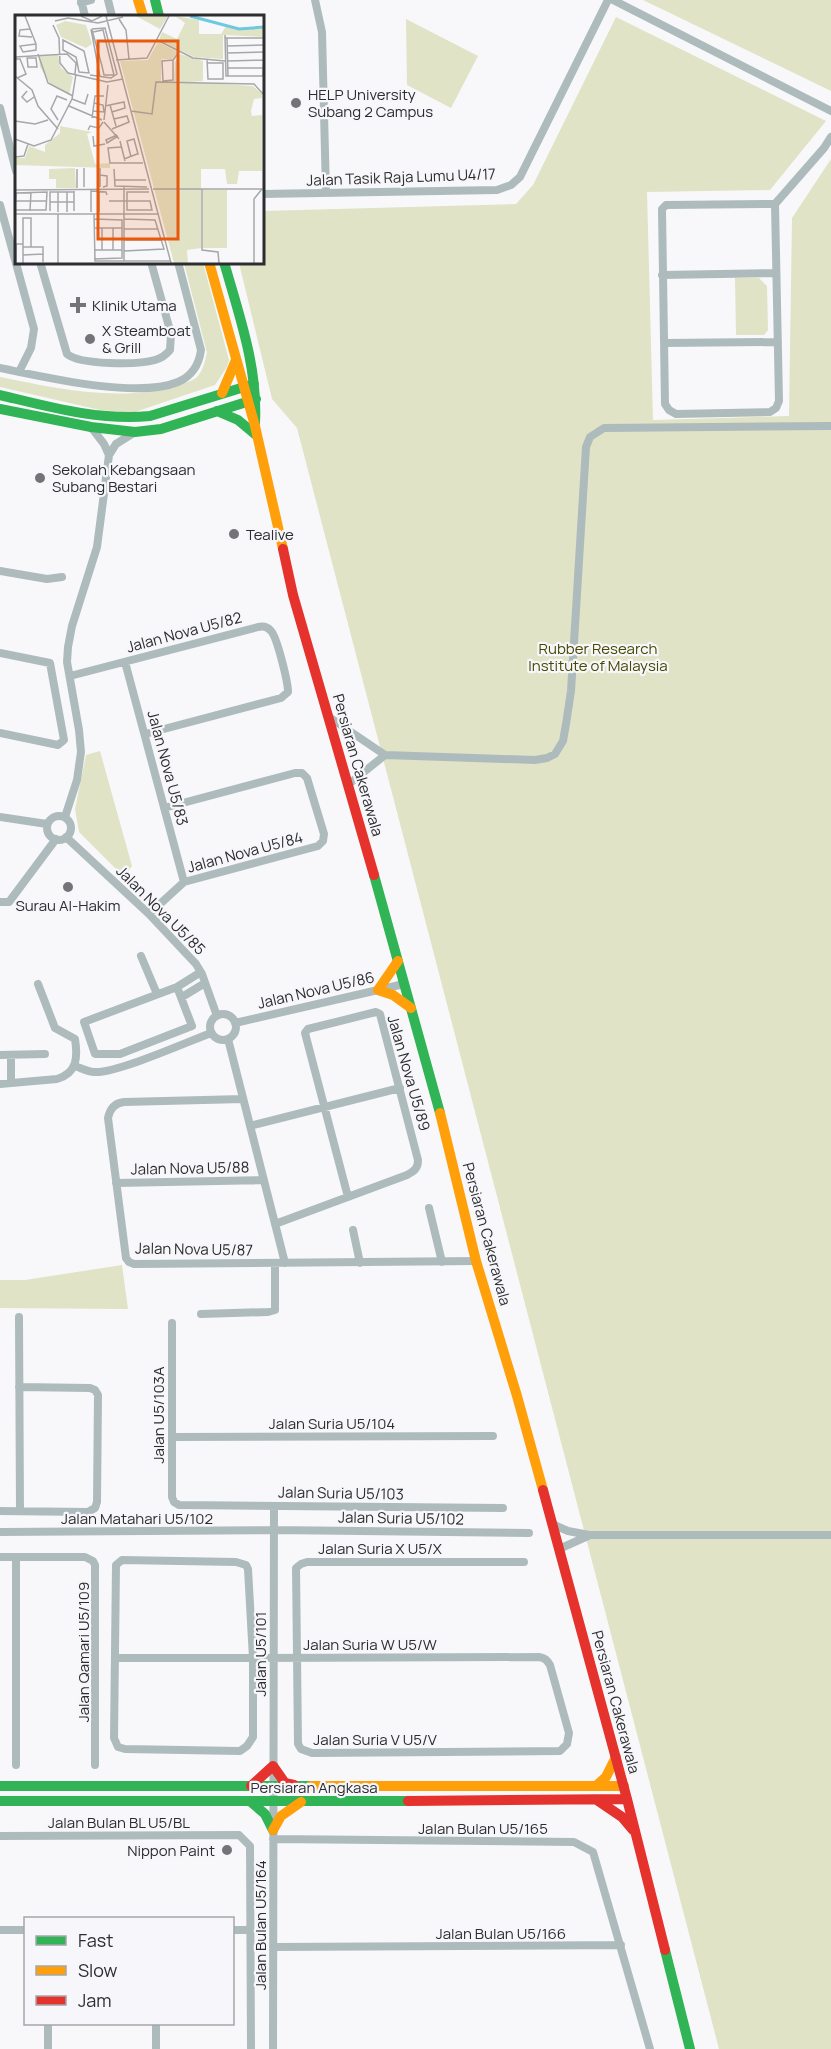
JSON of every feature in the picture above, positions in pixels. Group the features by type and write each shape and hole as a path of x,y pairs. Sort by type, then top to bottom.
{"street":[{"path":"81,1 91,0"},
{"path":"108,0 112,15"},
{"path":"138,0 143,15"},
{"path":"155,0 159,15"},
{"path":"315,0 322,32 326,193"},
{"path":"611,0 831,111"},
{"name":"Jalan Tasik Raja Lumu U4/17","path":"264,194 497,190 511,185 520,177 611,0"},
{"path":"0,108 15,167"},
{"path":"775,204 670,204 663,206 661,213 665,404 676,414 770,412 776,408 779,401 775,204 831,137"},
{"path":"0,147 10,145"},
{"path":"0,205 15,260"},
{"path":"16,264 34,329 30,348 19,372"},
{"path":"41,264 67,354 77,359 126,363 154,360 165,356 171,350 171,334 152,264"},
{"path":"0,368 84,385 138,387 177,382 189,375 200,360 201,350 179,264"},
{"name":"Persiaran Cakerawala","path":"210,264 243,387 251,400"},
{"name":"Persiaran Cakerawala","path":"225,264 250,356 254,384 251,400 255,431 292,589 349,784 451,1154 476,1261 517,1396 624,1786 690,2049"},
{"path":"662,275 776,273"},
{"path":"664,343 778,342"},
{"path":"222,393 236,359"},
{"path":"0,396 99,416 150,417 254,384"},
{"path":"0,409 91,427 135,432 161,429 251,400"},
{"path":"217,411 234,416 255,431"},
{"path":"329,717 385,755 535,760 555,754 559,749 564,732 571,691 586,447 590,437 596,431 604,428 831,426"},
{"path":"91,427 109,455"},
{"path":"65,817 77,780 81,752 80,730 67,662 68,647 72,626 97,547 109,455 116,444 135,432"},
{"path":"0,571 47,579 62,577"},
{"name":"Jalan Nova U5/82","path":"70,676 262,626 270,629 288,682 288,692 281,698 145,734"},
{"path":"0,653 50,663 64,736 63,743 58,745 0,733"},
{"name":"Jalan Nova U5/83","path":"124,662 184,882"},
{"path":"349,784 385,755"},
{"name":"Jalan Nova U5/84","path":"149,914 184,882 318,846 323,841 324,834 307,778 302,773 164,808"},
{"path":"0,817 47,824"},
{"path":"47,824 54,817 65,817"},
{"path":"0,902 9,902 56,839 66,837 71,828 65,817"},
{"path":"47,824 50,835 56,839"},
{"name":"Jalan Nova U5/85","path":"66,837 149,914 196,964 217,1016"},
{"path":"141,956 157,994"},
{"path":"398,961 378,990 393,995 411,1008"},
{"path":"177,987 192,1026 120,1054 95,1054 84,1022 177,987 201,972"},
{"path":"182,997 205,983"},
{"path":"0,1084 57,1079 65,1076 75,1066 78,1055 75,1040 55,1028 38,984"},
{"name":"Jalan Nova U5/86","path":"235,1023 404,984"},
{"name":"Jalan Nova U5/89","path":"275,1224 348,1197 407,1175 418,1166 380,1014 371,1011 308,1029 305,1033 348,1197"},
{"path":"221,1014 229,1016 235,1023 233,1034 228,1039 220,1040 211,1032 210,1025 217,1016 221,1014"},
{"path":"75,1066 92,1072 102,1072 211,1032"},
{"path":"228,1039 285,1263"},
{"path":"0,1055 45,1053"},
{"path":"11,1055 11,1082"},
{"path":"250,1126 400,1088"},
{"name":"Jalan Nova U5/87","path":"243,1099 124,1102 109,1111 126,1258 131,1264 476,1261"},
{"name":"Jalan Nova U5/88","path":"116,1183 264,1180"},
{"path":"429,1208 442,1262"},
{"path":"352,1230 360,1263"},
{"path":"201,1314 275,1310 276,1263"},
{"path":"19,1317 20,1511"},
{"name":"Jalan U5/103A","path":"172,1323 172,1497 179,1505"},
{"path":"0,1511 88,1512 95,1508 98,1502 98,1395 95,1390 90,1388 19,1387"},
{"name":"Jalan Suria U5/104","path":"172,1437 493,1436"},
{"name":"Jalan Suria U5/103","path":"179,1505 504,1508"},
{"name":"Jalan U5/101","path":"273,1802 274,1506"},
{"path":"552,1524 568,1531 589,1535 831,1535"},
{"name":"Jalan Matahari U5/102","path":"0,1532 274,1530"},
{"name":"Jalan Suria U5/102","path":"274,1530 529,1533"},
{"path":"559,1549 589,1535"},
{"name":"Jalan Qamari U5/109","path":"0,1557 85,1557 93,1561 95,1565 97,1666 95,1765"},
{"path":"16,1557 16,1765"},
{"path":"127,1560 236,1562 246,1565 253,1658 253,1737 240,1751 124,1749 118,1747 114,1738 115,1658 116,1565 118,1562 127,1560"},
{"name":"Jalan Suria X U5/X","path":"296,1569 308,1562 524,1562"},
{"name":"Jalan Suria V U5/V","path":"296,1569 298,1743 301,1749 306,1752 471,1752"},
{"name":"Jalan Suria W U5/W","path":"115,1658 539,1657 546,1659 568,1733 567,1744 560,1751 471,1752"},
{"path":"596,1786 606,1777 616,1757"},
{"path":"251,1786 273,1766 285,1783 299,1787"},
{"name":"Persiaran Angkasa","path":"0,1786 624,1786"},
{"name":"Persiaran Angkasa","path":"0,1801 301,1802 627,1799"},
{"path":"596,1800 622,1817 635,1833"},
{"path":"250,1802 267,1815 273,1835"},
{"name":"Jalan Bulan U5/164","path":"273,1802 273,2049"},
{"path":"273,1835 282,1816 301,1802"},
{"name":"Jalan Bulan BL U5/BL","path":"0,1836 239,1835 250,1846 250,1930"},
{"name":"Jalan Bulan U5/165","path":"273,1835 574,1842 593,1852 621,1945"},
{"path":"0,1930 24,1930"},
{"path":"234,1930 250,1930 251,2049"},
{"path":"621,1945 650,2049"},
{"name":"Jalan Bulan U5/166","path":"273,1947 621,1945"},
{"path":"48,2025 48,2049"},
{"path":"156,2025 156,2049"}],"green space":[{"path":"643,0 831,0 831,91"},
{"name":"Rubber Research Institute of Malaysia","path":"616,17 826,121 770,190 647,192 653,420 789,416 792,218 831,159 831,2049 719,2049 297,428 272,399 239,264 264,264 264,211 516,204 533,185"},
{"path":"406,19 478,56 451,108 407,85"},
{"path":"184,264 203,264 229,360 215,385 132,413 100,410 0,387 0,377 43,386 90,392 136,393 158,390 196,378 202,369 207,353"},
{"path":"735,278 759,278 767,286 768,330 764,335 736,335"},
{"path":"100,751 132,866 124,877 79,832 75,809 86,755"},
{"path":"122,1265 128,1309 0,1308 0,1280 25,1280"}],"traffic: fast":[{"path":"155,0 159,15"},
{"path":"225,264 250,361 254,382 255,423"},
{"path":"0,395 75,412 131,417 150,416 254,384"},
{"path":"0,409 91,427 135,432 161,429 256,399"},
{"path":"217,411 238,420 256,435"},
{"path":"374,875 440,1113"},
{"path":"0,1786 311,1786"},
{"path":"0,1801 408,1801"},
{"path":"251,1802 265,1814 273,1830"},
{"path":"665,1950 690,2049"}],"traffic: slow":[{"path":"138,0 143,15"},
{"path":"210,264 255,426 283,549"},
{"path":"222,393 236,360"},
{"path":"398,961 378,990 393,995 411,1008"},
{"path":"440,1113 476,1261 543,1490"},
{"path":"596,1786 606,1777 616,1757"},
{"path":"311,1786 624,1786"},
{"path":"273,1830 281,1816 301,1802"}],"traffic: jam":[{"path":"283,549 293,595 374,875"},
{"path":"543,1490 627,1799 665,1950"},
{"path":"251,1786 273,1766 285,1783 294,1785"},
{"path":"408,1801 627,1799"},
{"path":"597,1800 622,1817 633,1830"}],"place":[{"name":"HELP University Subang 2 Campus","path":"296,103"},
{"name":"Klinik Utama","path":"78,305"},
{"name":"X Steamboat & Grill","path":"90,339"},
{"name":"Sekolah Kebangsaan Subang Bestari","path":"40,478"},
{"name":"Tealive","path":"234,534"},
{"name":"Surau Al-Hakim","path":"68,887"},
{"name":"Nippon Paint","path":"227,1850"}]}
